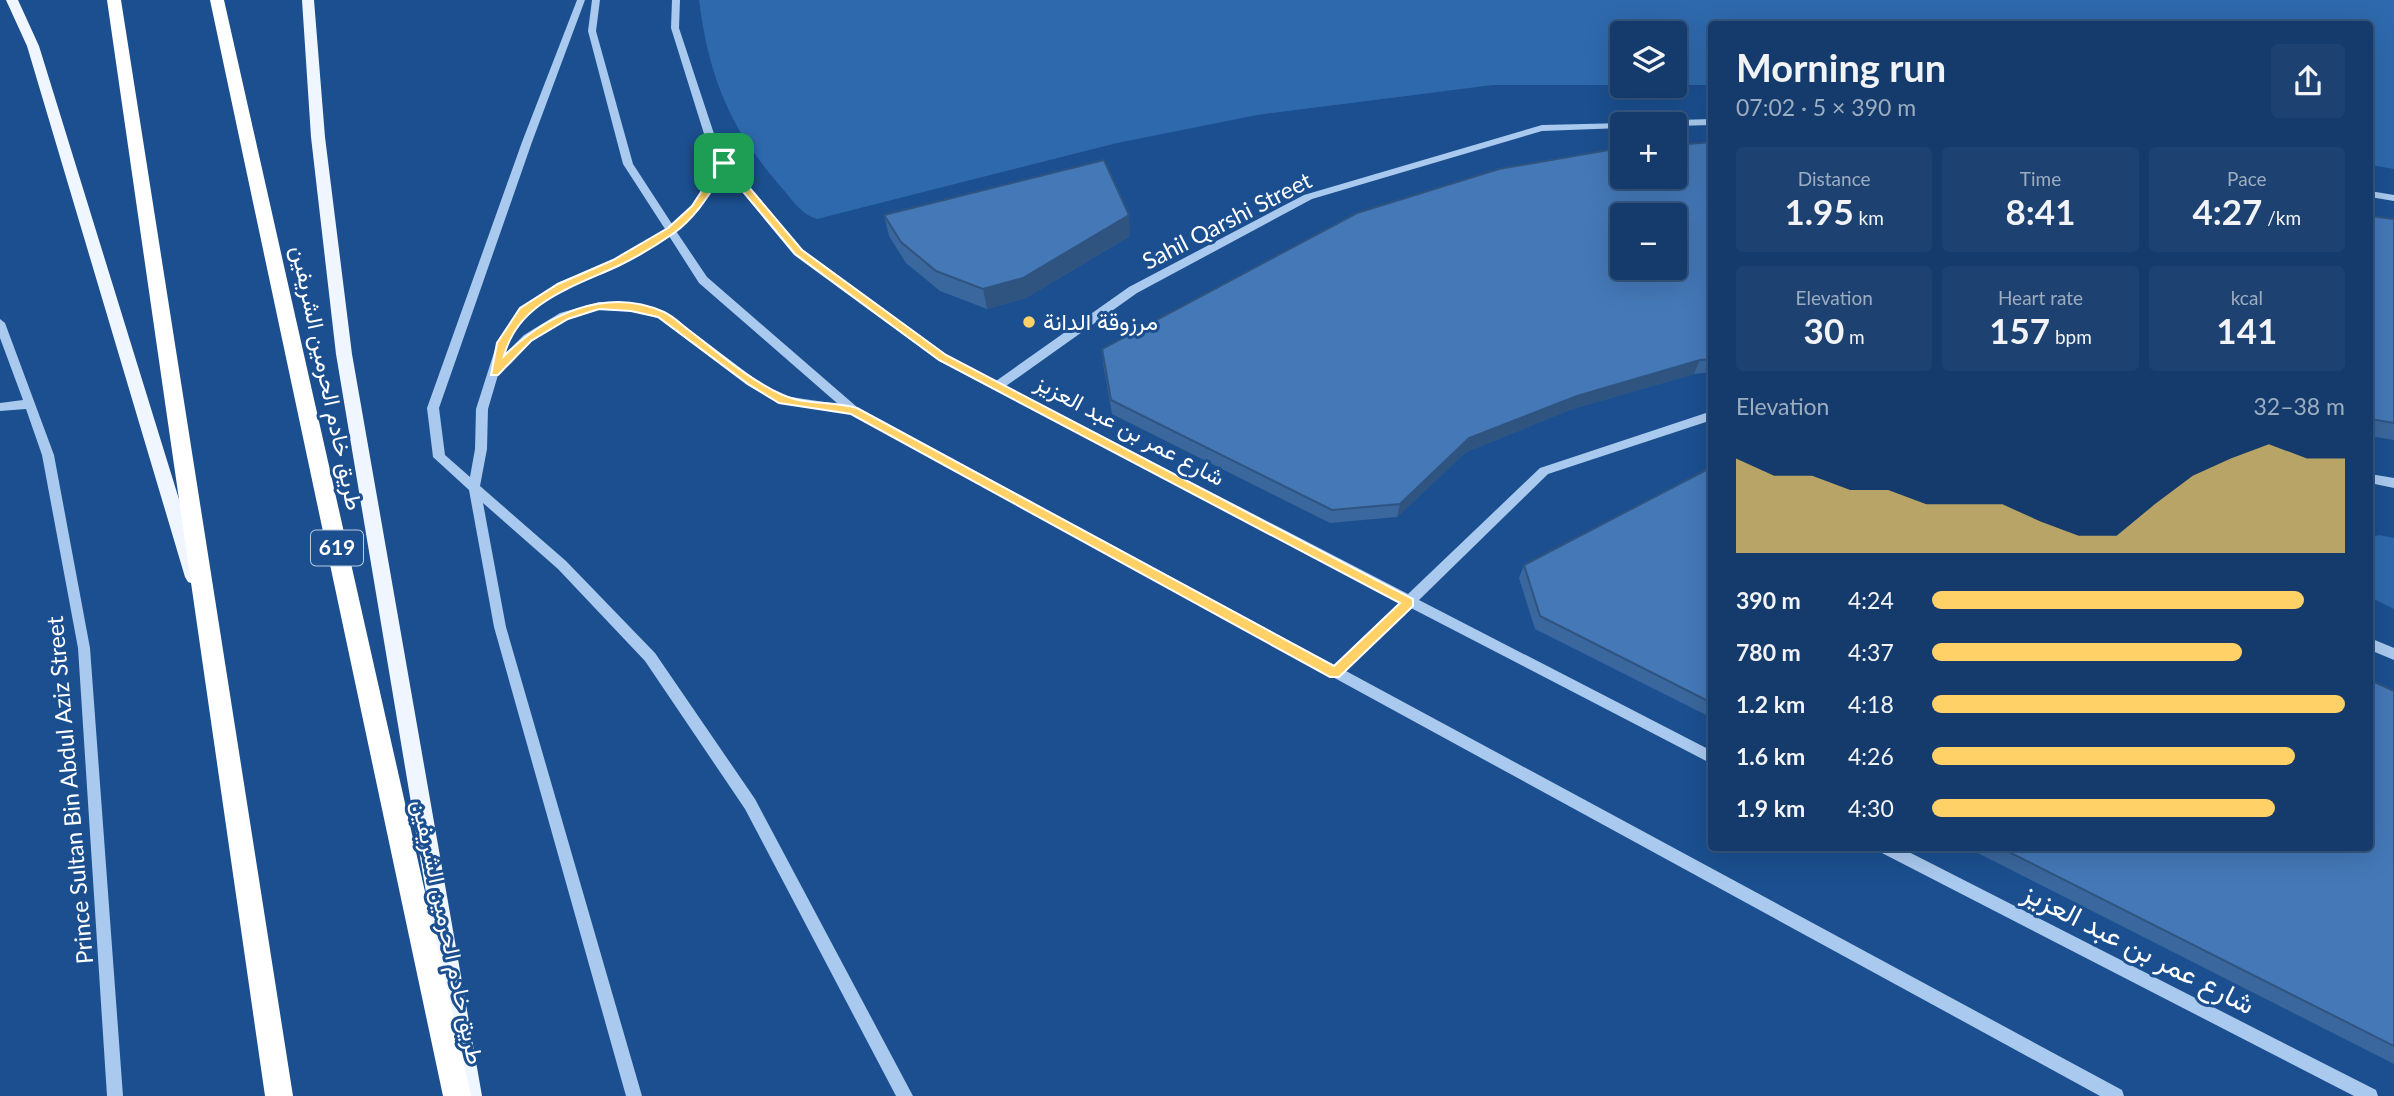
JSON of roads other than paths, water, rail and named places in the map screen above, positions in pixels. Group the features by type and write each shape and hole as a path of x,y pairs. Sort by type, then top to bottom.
{"highway":[{"path":"114,0 204,612 279,1096"},
{"name":"طريق خادم الحرمين الشريفين","path":"217,0 457,1096"}],"main road":[{"path":"12,0 33,47 204,612"},
{"path":"308,0 318,137 344,354 471,1096"}],"street":[{"path":"581,0 527,142 433,408 439,457 562,565 650,657 750,804 905,1096"},
{"path":"596,0 592,31 628,164 703,280 853,410 2116,1096"},
{"name":"شارع عمر بن عبد العزيز","path":"676,0 675,28 715,153 798,252 943,358 1708,756"},
{"path":"1687,123 1708,122"},
{"name":"Sahil Qarshi Street","path":"997,386 1133,290 1308,197 1542,128 1610,125"},
{"path":"634,1096 500,628 474,487 481,449 482,409 502,343 524,311 561,286 617,263 671,230 695,208 724,163"},
{"path":"2373,194 2394,198"},
{"path":"495,372 528,338 564,316 599,306 631,307 662,315 751,382 782,400 853,410"},
{"name":"Prince Sultan Bin Abdul Aziz Street","path":"0,323 48,455 84,648 115,1096"},
{"path":"0,407 30,404"},
{"path":"1335,673 1544,471 1708,416"},
{"path":"2373,480 2394,483"},
{"path":"2373,645 2394,654"},
{"name":"شارع عمر بن عبد العزيز","path":"1893,851 2370,1096"}],"place":[{"name":"مرزوقة الدانة","path":"1029,322"}]}
